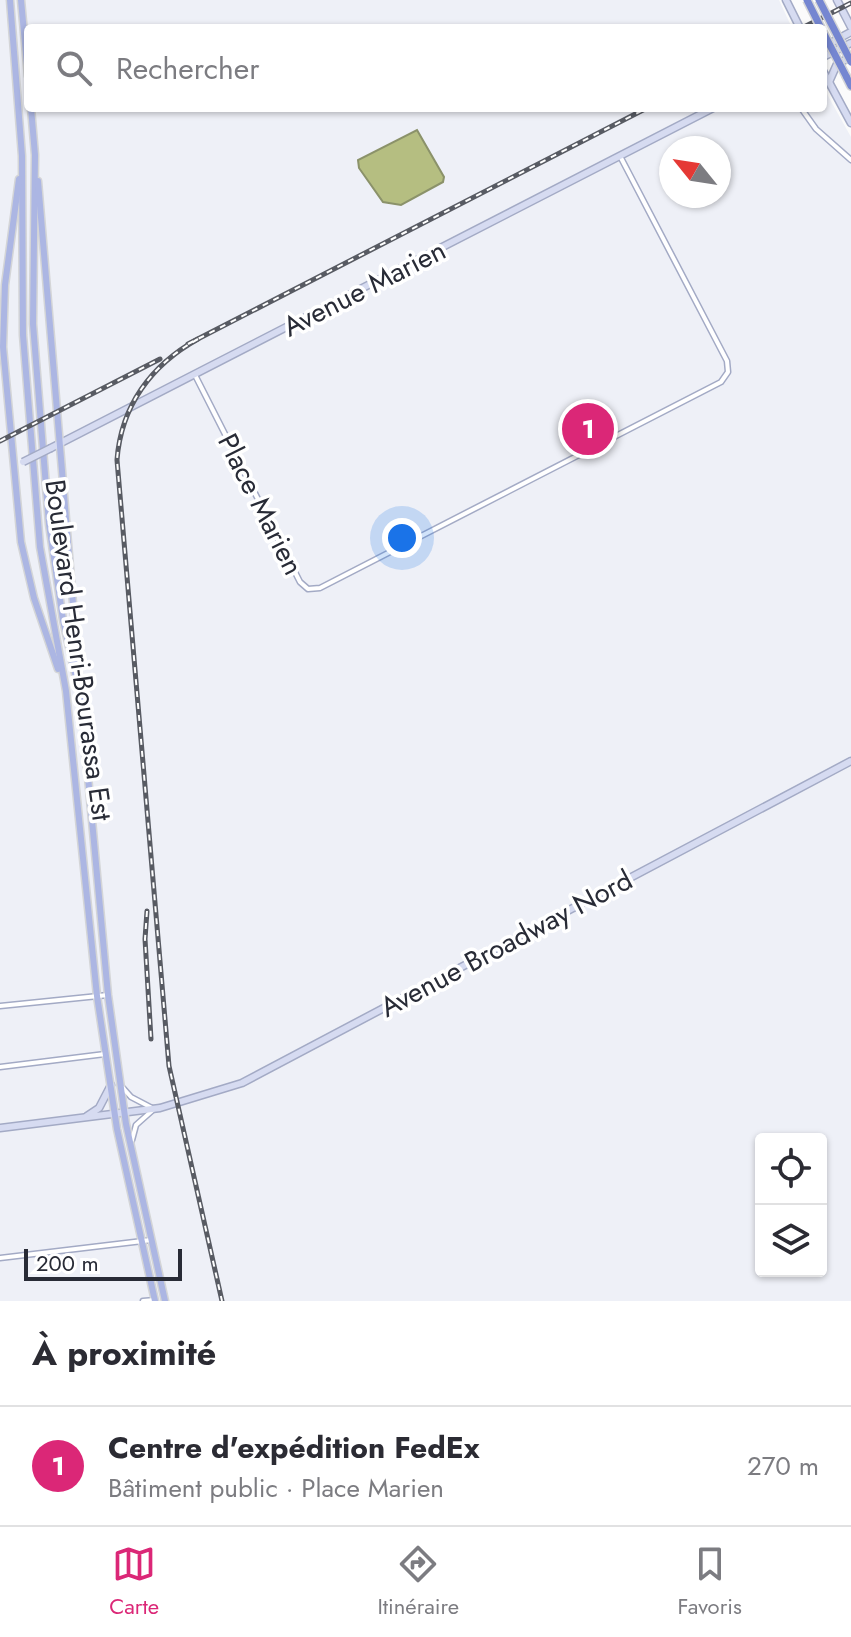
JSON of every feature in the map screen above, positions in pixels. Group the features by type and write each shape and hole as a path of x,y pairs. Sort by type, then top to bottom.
{"highway":[{"path":"807,0 819,24"},
{"path":"819,0 851,60"},
{"path":"827,40 851,86"}],"main road":[{"name":"Boulevard Henri-Bourassa Est","path":"10,0 22,156 23,335 33,480 45,588 66,691 105,1054 155,1300"},
{"path":"21,0 24,33"},
{"name":"Boulevard Henri-Bourassa Est","path":"31,112 35,155 33,324 49,524 63,620 81,700 108,995 120,1081 133,1163 165,1301"},
{"path":"35,155 81,700"},
{"path":"22,156 2,321 14,467 26,570 66,691"}],"street":[{"path":"786,0 798,24"},
{"path":"827,45 851,30 847,15 837,0"},
{"path":"827,55 851,43"},
{"path":"829,82 837,64 851,60"},
{"path":"827,78 851,123"},
{"name":"Avenue Marien","path":"14,467 705,112"},
{"path":"804,112 820,134 851,160"},
{"name":"Place Marien","path":"195,375 300,582 308,589 320,588 520,486 721,382 728,372 727,361 620,156"},
{"name":"Avenue Broadway Nord","path":"0,1128 154,1109 207,1096 268,1071 851,761"},
{"path":"0,1006 108,995"},
{"path":"0,1067 105,1054"},
{"path":"120,1081 131,1097 154,1109 132,1134 133,1163"},
{"path":"81,1119 99,1108 111,1085"},
{"path":"0,1258 151,1240"},
{"path":"143,1301 155,1300"}],"shaded area":[{"path":"0,0 779,0 790,24 24,24 24,112 827,112 827,94 851,137 851,1301 0,1301"},
{"path":"417,130 444,177 443,182 401,205 383,202 359,168 358,160"}],"railway":[{"path":"810,24 851,3"},
{"path":"188,344 639,112"},
{"path":"198,339 166,361 141,389 125,422 117,460 169,1066 222,1301"},
{"path":"0,441 160,359"},
{"path":"147,911 145,939 151,1039"}],"place":[{"name":"Centre d'expédition FedEx","path":"588,429"}]}
